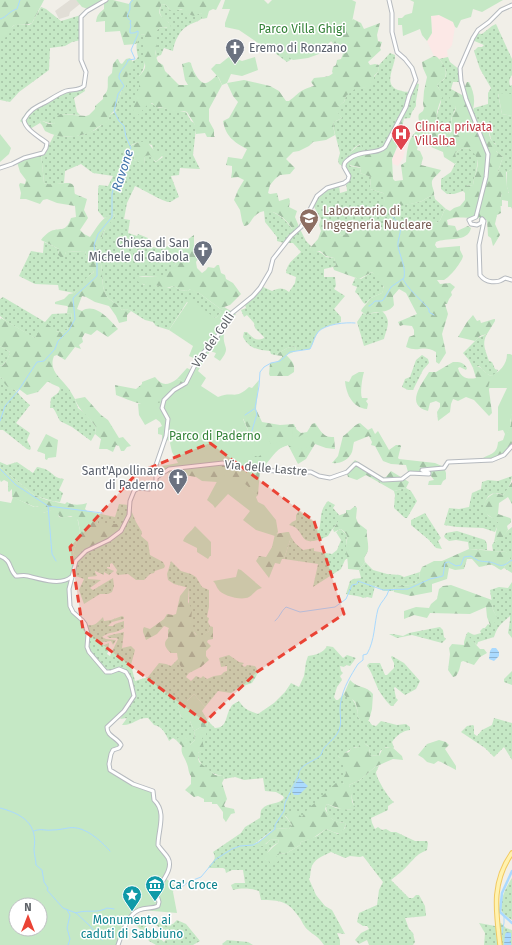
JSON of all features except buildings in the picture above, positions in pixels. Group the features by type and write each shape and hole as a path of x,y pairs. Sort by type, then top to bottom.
{"main road":[{"path":"0,168 24,158 43,153 45,150 47,143 36,136 26,126 24,120 35,106 46,102 58,94 68,90 78,90 84,86 86,72 81,60 81,17 87,11 106,0"},
{"name":"Via dei Colli","path":"157,477 156,465 166,436 168,419 162,408 164,400 174,390 186,383 194,366 214,340 232,312 260,288 270,270 273,259 291,236 301,227 317,196 327,188 344,183 348,180 349,176 344,167 346,161 356,154 380,151 384,148 401,118 416,81 414,70 396,50 392,32 392,13 389,0"},
{"path":"512,5 501,10 478,30 460,68 461,82 465,96 488,154 486,177 476,217 470,220 474,225 480,224 482,219 484,221 479,245 480,275 489,282 499,282 505,278 512,280"},
{"name":"Via delle Lastre","path":"157,477 169,469 223,464 232,467 286,472 311,472 330,478 344,474 355,464 357,464 383,480 392,480 402,479 410,473 430,474 423,469 444,468 446,464 451,462 481,460 490,461 504,455 512,446"},
{"path":"118,945 131,916 139,910 158,906 159,902 156,892 169,869 170,862 158,845 161,817 159,805 154,800 153,791 132,783 112,772 110,769 109,762 111,754 113,750 121,746 118,741 108,733 107,727 124,711 134,697 129,677 125,671 119,669 110,672 105,671 88,650 88,636 85,624 73,612 69,603 68,592 76,562 89,549 109,540 122,529 130,514 130,501 134,491 138,488 151,488 156,483 157,477"},
{"path":"0,556 9,562 13,574 16,576 26,575 38,579 53,581 66,581 71,577"},
{"path":"500,945 496,904 497,888 503,869 512,853"}],"highlighted area":[{"path":"210,443 314,521 344,614 257,672 205,722 83,630 70,547 137,473"}],"shaded area":[{"path":"70,0 76,0 80,4 70,12 69,16 59,19 55,11"},
{"path":"439,15 453,22 455,27 452,45 447,50 448,57 439,59 434,56 427,41 432,33 431,16"},
{"name":"Clinica privata Villalba","path":"402,137 408,140 403,158 398,166 393,164 392,159"}],"green space":[{"path":"0,0 44,0 32,23 15,25 10,30 9,35 3,39 0,36"},
{"path":"76,0 104,0 88,9 82,7"},
{"path":"106,0 129,4 131,0 221,0 216,10 213,9 209,11 207,18 202,19 203,15 201,13 194,16 182,10 172,12 166,5 162,4 159,12 171,26 170,28 163,27 157,30 157,45 155,54 158,62 163,65 165,71 179,85 188,85 185,80 182,64 189,62 191,63 196,76 203,83 209,82 217,75 222,85 209,109 209,121 214,130 215,137 207,137 205,133 196,134 194,123 187,112 184,111 172,111 156,107 152,103 149,103 138,115 134,113 133,110 139,87 139,76 145,67 143,52 145,35 142,34 136,44 124,45 120,31 105,32 105,21 96,22 98,14 104,9 104,2"},
{"name":"Parco Villa Ghigi","path":"225,0 264,0 268,4 272,0 352,0 356,2 352,22 338,38 330,42 319,54 308,58 293,60 273,46 261,45 239,30 225,27 230,9 222,9"},
{"path":"410,0 503,0 482,12 473,9 471,17 461,20 457,28 453,22 439,15 431,16 432,33 427,41 422,35 420,29 403,36 402,25 398,25 398,18 402,18 405,15 412,13 414,2"},
{"path":"162,4 166,5 170,10 185,10 190,15 201,13 203,14 203,17 183,29 176,40 173,51 164,48 161,55 155,59 157,30 163,27 167,28 169,23 160,13"},
{"path":"41,7 46,9 61,21 81,15 81,40 72,42 65,46 50,48 49,70 19,92 10,102 0,100 0,36 9,32 9,29 16,24 29,25 32,23"},
{"path":"353,19 361,23 364,29 380,23 377,35 378,41 382,42 380,48 381,50 368,62 370,65 379,65 378,72 374,76 374,80 368,87 355,89 346,96 344,102 335,109 342,118 334,122 333,126 335,135 326,140 313,142 309,146 299,151 293,152 286,159 295,168 290,174 280,175 270,185 268,193 277,193 279,201 289,198 289,207 297,211 295,217 300,229 294,231 284,219 276,213 266,211 257,214 248,225 244,226 240,210 234,200 244,180 238,177 231,178 232,166 226,165 228,157 242,159 247,149 231,138 224,127 223,121 229,118 238,102 233,96 227,83 244,80 270,86 279,91 286,101 289,101 302,90 314,86 311,82 314,78 327,77 333,73 333,67 336,65 337,60 341,59 343,54 331,41 338,38"},
{"path":"496,24 512,59 512,75 509,81 510,86 512,85 512,94 498,94 502,114 512,116 512,169 507,172 498,171 503,157 496,151 496,144 492,142 488,128 478,129 472,112 474,108 488,104 488,93 491,88 480,69 474,51 478,47 482,47 484,45 472,40 476,33 482,34"},
{"path":"142,34 145,35 145,62 144,68 139,76 140,83 137,115 149,102 159,108 186,112 196,128 193,155 200,169 180,168 179,175 171,176 179,197 170,202 167,202 135,186 127,203 124,219 130,220 128,233 137,236 138,234 148,238 148,246 157,248 165,247 166,250 178,254 179,260 166,275 158,277 143,276 137,278 144,285 155,285 169,288 174,286 180,290 188,291 190,289 199,293 222,310 215,318 187,302 169,330 156,326 153,322 145,320 131,311 126,309 122,310 106,295 104,291 101,264 95,250 107,226 115,215 113,214 104,218 98,211 98,189 99,185 108,186 113,176 93,173 81,164 65,171 64,183 50,185 44,183 41,153 49,145 54,135 67,137 82,135 95,130 108,120 110,115 115,112 132,63 138,57 137,45","holes":["139,142 152,145 153,149 163,157 155,162 151,156 147,155 145,156 144,164 134,160 135,154 132,152 131,145"]},
{"path":"275,47 292,59 287,62 271,50"},
{"path":"390,53 395,55 390,79 393,87 406,92 411,91 415,83 419,84 416,106 410,118 401,119 385,148 364,152 360,144 354,148 346,159 350,166 361,168 360,173 371,177 370,189 383,193 385,196 384,204 388,215 391,215 395,206 423,201 434,195 435,199 446,209 440,220 436,223 428,222 406,229 398,229 394,224 362,219 360,228 341,236 337,224 321,231 319,225 321,219 313,205 321,192 339,185 340,193 347,191 346,182 349,180 344,167 339,164 338,160 340,153 333,126 334,122 342,118 334,109 344,102 346,96 355,88 366,87 378,72 379,65"},
{"path":"230,56 242,61 255,57 258,70 242,76 231,74 227,83 222,85 219,78 211,69 216,64 220,64"},
{"path":"434,56 437,57 444,66 446,72 445,78 437,85 443,96 437,115 438,125 441,125 448,134 450,134 452,116 456,107 448,102 451,95 451,89 462,95 467,82 469,82 474,97 472,112 478,129 488,127 491,140 497,145 496,151 503,157 498,171 506,171 507,187 509,192 507,194 502,193 501,196 501,213 497,215 495,224 500,235 493,246 491,238 488,236 487,220 480,220 479,218 459,217 447,220 448,225 455,226 457,231 468,226 471,228 469,233 461,238 436,242 435,245 437,248 460,246 463,256 449,276 444,280 437,280 440,284 450,283 455,287 451,292 452,295 447,304 445,304 448,314 442,334 446,353 439,364 436,362 436,352 424,348 410,349 406,347 409,337 414,335 414,330 412,326 400,326 398,322 417,314 406,293 399,289 393,296 394,305 391,308 385,311 366,315 361,311 362,309 371,298 382,293 384,287 372,272 359,279 334,270 333,267 336,265 334,258 326,256 320,251 312,252 310,248 318,239 321,231 338,223 341,236 360,228 362,225 359,222 362,219 394,224 398,229 408,229 425,223 438,222 446,209 450,211 460,206 465,200 465,186 473,185 478,166 477,158 470,149 463,148 455,153 457,162 455,164 444,157 443,152 419,141 417,150 420,151 423,158 421,165 441,170 432,181 434,195 423,201 395,206 391,215 386,215 384,212 383,193 370,189 371,177 360,173 361,168 345,163 351,152 361,144 364,152 382,150 401,119 404,118 401,133 402,135 392,159 393,179 395,181 403,180 401,165 406,162 411,139 420,128 419,114 424,108 424,91 427,77 422,62"},
{"path":"448,57 450,62 460,70 461,82 453,82 451,89 452,104 456,107 452,116 449,135 441,125 438,125 436,118 441,101 441,95 437,85 446,76 444,65 439,59"},
{"path":"130,58 133,62 128,73 126,87 121,92 116,109 110,115 107,123 100,125 91,132 79,136 68,137 50,134 45,131 40,123 41,121 54,124 56,118 60,114 89,115 107,92 108,77 112,73 113,64 117,59 122,64 126,59"},
{"path":"84,87 85,91 74,98 77,112 80,115 60,114 54,124 41,121 30,129 20,121 29,109 31,110 61,93"},
{"path":"498,93 512,94 512,116 502,114"},
{"path":"0,134 11,148 9,154 0,162"},
{"path":"139,142 147,142 153,149 163,152 164,154 156,162 150,155 145,156 144,165 134,160 135,154 127,152 128,147"},
{"path":"463,148 470,149 475,152 477,157 477,168 473,185 465,186 465,193 463,191 454,194 447,194 441,189 441,179 451,172 456,164 455,153"},
{"path":"41,153 44,183 71,184 74,186 75,194 87,199 84,210 88,218 80,230 84,234 90,237 102,220 109,215 115,215 103,233 101,246 97,247 95,250 101,264 104,291 106,295 122,310 126,309 131,311 127,315 127,321 119,323 109,306 82,296 77,309 82,311 87,309 97,310 107,317 118,329 108,337 97,330 91,335 85,333 82,338 83,342 79,345 81,349 75,347 65,360 57,355 54,356 54,370 69,389 60,389 59,387 47,382 38,392 27,395 19,389 17,391 8,387 0,377 0,365 2,366 5,363 10,352 0,346 1,318 35,338 45,322 56,331 63,333 64,330 67,330 68,327 66,326 71,319 72,313 67,313 67,306 55,304 55,302 64,299 69,294 74,293 86,278 94,272 88,263 85,251 66,252 64,258 62,258 58,255 59,249 41,240 51,231 65,228 71,218 76,217 75,206 57,203 47,199 43,200 40,204 26,199 20,199 21,193 19,185 20,183 25,184 26,180 20,172 17,162"},
{"path":"512,169 512,209 511,207 508,207 508,201 502,200 502,206 499,204 502,193 509,193 507,187 507,172"},
{"path":"267,210 281,217 292,229 300,229 306,241 311,246 310,248 326,257 334,258 336,265 324,269 324,277 335,277 336,286 334,289 345,296 334,309 341,317 341,322 321,329 315,337 310,349 296,351 295,346 287,348 275,355 271,354 270,351 251,346 243,337 244,332 247,332 253,338 264,338 255,328 254,323 247,315 244,317 241,310 246,308 244,302 261,286 272,291 280,288 289,292 295,283 296,277 286,273 288,266 291,261 301,252 293,243 277,241 277,237 265,222 264,211"},
{"path":"194,235 194,247 199,257 196,262 197,268 202,273 208,267 214,268 219,265 221,273 225,275 226,279 233,283 241,294 230,305 224,307 222,310 199,293 190,289 188,291 180,290 174,286 166,288 155,285 145,285 137,281 136,278 138,277 153,277 167,274 179,260 178,254 165,250 165,247 175,244 177,239 179,242 187,240"},
{"path":"44,242 59,249 58,255 64,257 66,252 85,251 87,259 94,272 74,293 59,290 58,285 35,284 19,276 31,251 43,253"},
{"path":"372,272 382,282 384,289 382,293 371,298 365,304 355,292 357,287 352,285 355,278 361,279"},
{"path":"3,297 45,322 52,314 72,313 67,330 63,333 56,331 35,338 31,336 0,316 0,299"},
{"name":"Parco di Paderno","path":"190,299 215,318 224,307 236,314 227,326 224,334 226,350 224,356 220,361 214,357 216,353 210,351 198,371 206,378 201,386 218,397 227,394 240,393 249,387 252,388 259,380 256,409 243,419 249,433 251,432 253,419 256,412 271,444 292,439 293,427 296,427 297,438 305,433 311,447 295,449 288,445 273,451 265,452 258,457 250,454 254,460 263,466 261,468 221,464 175,468 172,473 164,472 162,466 178,463 172,452 171,441 162,439 162,435 158,434 158,428 162,426 156,419 145,425 139,415 138,404 153,404 162,402 172,392 186,385 181,380 177,379 187,368 191,370 198,360 189,356 193,346 169,330"},
{"path":"382,311 388,321 384,339 364,346 357,322 363,313 366,315"},
{"path":"473,315 477,321 480,320 481,323 494,319 495,321 487,334 480,336 475,341 458,337 467,322"},
{"path":"487,334 484,341 485,351 489,361 492,362 495,369 498,370 496,374 491,376 479,366 473,368 463,353 478,338"},
{"path":"0,346 10,352 8,359 2,366 0,365"},
{"path":"295,346 296,351 286,355 293,362 294,372 288,376 270,376 270,363 277,362 282,357 275,355 287,348"},
{"path":"507,354 512,355 512,414 510,420 511,425 507,434 505,434 503,430 498,431 498,407 507,388 488,388 491,376 502,368 506,362"},
{"path":"422,355 428,359 429,363 423,370 413,390 408,390 402,387 405,379 410,377 416,360"},
{"path":"453,362 458,362 466,366 466,370 460,367 458,368 460,374 464,377 470,379 476,378 473,368 476,367 480,368 491,376 489,390 492,413 489,416 474,400 466,397 458,401 453,399 450,412 438,421 437,412 440,407 440,403 436,401 430,403 428,411 421,408 417,404 416,399 419,388 429,372 436,372"},
{"path":"359,372 364,372 361,396 362,398 368,399 366,401 368,404 367,409 354,403 347,391 345,381 349,382 352,376"},
{"path":"0,377 30,405 16,423 30,433 27,440 31,448 30,450 3,430 0,430"},
{"path":"155,377 160,382 165,384 177,379 187,384 164,401 152,405 140,404 116,395 115,385 136,389 142,384 142,382"},
{"path":"60,389 69,389 78,408 86,414 96,427 95,434 91,441 72,427 60,421 53,408 50,408 51,398 58,393"},
{"path":"85,397 101,415 108,420 119,438 123,437 131,446 127,447 124,451 121,451 119,446 116,445 113,452 107,449 99,449 101,439 95,434 96,427 79,407 75,399"},
{"path":"256,409 262,422 280,425 294,424 296,429 301,433 307,432 312,424 315,423 325,435 334,437 335,449 326,448 315,444 306,459 298,464 288,445 284,446 276,452 266,464 271,471 260,470 258,495 238,480 217,482 202,481 196,477 172,473 175,468 221,464 248,466 248,430 243,418"},
{"path":"512,414 512,446 496,460 486,462 483,458 494,452 497,448 498,442 503,440 505,434 507,433 511,424 510,417"},
{"path":"360,423 368,430 372,428 375,434 378,431 389,450 396,445 400,445 399,459 435,463 444,467 446,479 441,485 428,485 429,481 434,480 431,476 415,475 408,472 406,465 391,464 383,461 375,446 371,445 372,442 369,436 354,442 351,455 346,459 341,462 332,463 338,456 343,436 355,425"},
{"path":"46,434 58,440 56,457 48,458 47,460 45,459 45,454 37,451"},
{"path":"355,460 385,478 391,471 409,482 406,488 394,491 366,475 357,480 348,477 346,470"},
{"path":"0,462 7,465 17,462 33,473 37,467 42,468 56,477 64,479 59,490 63,493 60,502 34,495 0,467"},
{"path":"0,467 34,495 65,504 67,502 77,505 87,503 85,509 87,511 101,514 97,524 125,524 122,529 106,541 89,548 79,558 73,554 80,531 78,520 71,516 63,518 59,516 56,509 43,513 38,506 35,507 12,497 12,489 9,492 8,491 8,482 4,480 1,482 0,480"},
{"path":"221,474 238,480 242,474 248,476 244,483 258,495 256,497 258,502 264,505 276,520 278,532 275,536 256,530 243,520 250,511 228,494 215,508 207,500"},
{"path":"512,476 505,494 493,493 485,502 484,510 489,516 498,522 495,532 483,528 444,525 449,508 459,509 469,507 472,493 481,489 482,482 488,480 498,481"},
{"path":"512,482 512,504 508,497 499,503 498,514 510,518 511,522 507,526 508,530 502,538 494,542 498,522 484,512 484,506 489,496 495,493 503,495"},
{"path":"406,488 411,491 417,501 407,518 405,518 394,508 394,491"},
{"path":"13,497 34,507 40,506 43,508 43,513 57,508 59,517 77,517 80,531 73,554 79,558 71,579 69,605 82,621 87,631 86,647 106,672 119,669 125,672 129,678 134,693 126,708 106,730 121,745 111,751 109,768 113,772 126,777 129,782 153,790 153,801 157,805 160,814 157,840 168,862 168,869 164,877 175,886 173,892 177,913 141,910 127,917 117,945 0,945 0,501 11,503"},
{"path":"328,501 335,505 333,508 339,515 338,522 328,536 318,540 306,540 295,527 289,525 296,520 296,515 299,511 315,523 315,528 319,530 322,511"},
{"path":"119,504 129,505 142,532 141,536 148,542 150,555 163,562 165,566 164,568 150,574 144,580 136,580 128,574 118,575 116,573 117,570 112,563 110,564 110,567 107,568 114,571 109,575 104,572 104,575 95,571 97,576 88,577 88,579 101,580 90,588 93,590 113,578 114,586 112,592 108,594 100,594 84,604 79,590 84,579 73,575 74,563 97,524 101,514 115,517"},
{"path":"355,506 357,508 356,518 358,523 367,530 368,545 368,550 364,558 365,562 359,570 348,569 346,534 341,529 334,532 333,529 338,522 337,516 346,513 346,510 350,510"},
{"path":"425,513 441,538 438,541 442,549 436,548 411,525 411,520"},
{"path":"195,526 211,542 211,556 208,559 197,552 197,548 183,541"},
{"path":"512,527 512,573 504,568 510,558 506,552 493,551 492,545"},
{"path":"341,529 347,535 346,548 348,558 345,560 341,569 313,587 318,564 284,559 291,537 303,550 314,548 314,551 332,554 337,550 341,540 336,532"},
{"path":"457,531 485,540 487,550 469,549 468,542 456,540 449,541 444,536 446,533"},
{"path":"289,532 291,537 284,559 282,559 280,564 275,563 269,578 256,561 259,556 266,557 272,547 275,534"},
{"path":"469,549 506,552 510,554 511,557 501,570 492,565 479,567 472,559 467,559 464,569 455,570 449,568 447,579 432,584 432,592 411,596 394,592 393,589 396,587 416,583 419,579 422,567 434,561 442,561"},
{"path":"171,561 181,571 196,577 202,587 209,590 209,607 207,617 209,618 208,622 210,626 209,631 200,638 192,628 190,621 189,588 174,584 168,580 167,574"},
{"path":"365,562 373,570 387,574 400,575 404,577 420,572 419,578 415,584 396,588 393,589 393,591 384,591 375,586 372,598 363,598 346,594 350,581 361,578 359,570"},
{"path":"238,569 262,588 258,589 251,596 246,598 232,597 220,592 213,581 236,577"},
{"path":"512,582 512,638 508,633 510,616 498,627 494,637 478,642 477,645 466,635 468,632 474,635 481,633 480,631 488,624 490,625 496,616 493,610 490,590 499,587 508,588"},
{"path":"451,585 492,600 493,610 497,617 496,622 490,625 486,607 470,614 430,613 427,618 414,615 404,619 404,611 416,607 429,608 437,599 439,589 443,586"},
{"path":"187,587 189,587 188,602 192,609 191,622 195,634 200,637 209,631 210,626 213,627 213,639 208,640 207,642 211,646 206,651 206,656 209,660 201,667 189,673 183,670 180,665 177,653 171,653 165,646 169,628 164,626 157,634 146,640 143,632 144,627 150,629 164,619 167,614 176,614 180,596"},
{"path":"122,616 124,619 112,622 108,626 113,626 124,621 124,628 102,637 116,640 113,645 111,641 103,642 102,644 104,645 109,643 109,650 107,654 110,656 118,639 109,638 107,636 124,632 122,648 131,646 135,650 131,665 135,681 148,677 159,663 171,666 178,659 182,668 189,673 186,677 191,681 196,676 201,678 203,676 207,679 221,675 227,671 227,666 221,667 219,658 229,655 239,662 244,663 242,665 245,667 247,665 255,666 257,670 256,677 252,683 240,687 231,693 218,691 205,707 194,694 186,702 185,699 178,707 181,717 190,721 194,731 195,740 190,745 180,737 176,740 173,738 169,741 165,733 154,725 148,718 122,725 127,718 120,719 133,700 0,693 86,624 94,625 103,617 104,621"},
{"path":"440,627 443,630 444,637 446,639 442,643 412,635 397,638 389,634 403,636 409,633"},
{"path":"466,635 472,639 480,649 484,649 487,653 480,657 474,665 463,661 461,662 458,673 453,677 448,670 450,654 449,648 452,644 464,645"},
{"path":"327,646 333,647 343,658 347,655 356,658 350,666 340,666 343,673 340,676 342,680 337,687 334,697 336,700 344,694 346,697 349,696 356,705 357,715 360,720 368,720 372,725 376,726 381,721 397,725 406,724 410,727 410,730 402,732 398,735 392,742 394,748 386,747 380,751 379,756 370,755 370,749 368,746 360,743 358,748 354,747 338,756 344,761 346,773 344,783 310,808 302,817 285,816 292,825 289,829 275,828 253,845 266,844 270,840 279,839 278,843 268,852 265,859 271,863 277,857 277,854 287,853 300,845 301,842 317,836 326,829 338,834 345,828 346,824 332,820 326,809 327,804 336,808 353,810 354,805 349,785 360,780 375,767 379,766 376,772 378,779 386,793 394,802 388,806 388,810 371,818 375,829 378,827 382,830 386,829 415,841 427,841 428,843 427,850 417,856 391,880 409,898 419,895 425,906 426,916 405,918 409,929 413,933 415,942 413,945 369,945 367,940 359,944 355,940 361,933 369,929 367,926 363,926 357,922 359,913 377,905 379,890 383,882 363,856 350,856 345,858 331,852 316,860 311,869 309,879 316,895 325,906 332,910 345,934 337,933 340,940 340,945 324,945 304,926 295,912 283,902 261,900 259,891 255,890 233,890 231,885 235,883 245,883 243,870 232,870 226,873 225,869 223,868 208,868 215,857 213,852 241,833 245,827 260,818 261,811 264,807 279,802 284,798 276,792 265,791 263,778 244,780 235,777 224,779 223,776 214,774 206,769 200,762 198,753 203,748 202,738 208,721 215,728 222,726 233,704 239,701 247,709 258,714 274,703 285,692 291,683 299,687 304,676 308,656 319,653"},
{"path":"392,656 404,663 420,681 416,689 405,695 395,687 396,698 398,700 393,706 391,706 378,690 367,666 370,663 380,663 385,675 387,675 394,668"},
{"path":"512,671 512,685 504,682 504,679"},
{"path":"350,680 356,685 368,689 373,694 372,709 369,720 360,720 357,715 355,703 344,694"},
{"path":"194,694 205,707 202,711 205,716 201,719 201,727 194,731 190,721 186,721 182,718 176,704 185,698 187,701"},
{"path":"205,716 208,721 206,735 202,738 204,749 198,753 198,758 199,762 215,775 223,776 224,779 222,783 227,799 224,805 225,807 234,809 235,813 231,814 226,822 223,818 223,812 217,804 212,804 212,802 204,802 204,799 198,796 194,797 185,790 191,784 191,776 182,753 182,746 176,740 181,735 189,738 190,745 195,740 194,731 201,727 201,719"},
{"path":"494,718 512,723 512,760 504,747 494,757 485,748 461,732 467,726 473,725 474,734 477,736 482,730 492,725"},
{"path":"439,740 446,742 449,745 445,749 456,766 456,770 438,761 434,764 427,762 418,755 427,744"},
{"path":"360,743 364,743 370,748 370,755 379,756 383,748 392,747 402,756 403,760 393,759 375,767 360,780 349,785 351,789 352,802 355,807 353,810 341,809 327,804 325,809 331,818 335,821 346,824 342,832 335,833 326,829 313,838 301,842 300,845 287,853 277,854 279,860 275,865 263,858 278,843 279,839 270,840 263,846 252,846 275,828 289,829 292,825 285,815 295,811 302,817 305,812 337,782 342,784 344,783 343,779 346,773 344,769 344,762 338,756 339,754 349,752 352,747 358,748"},
{"path":"512,878 512,920 502,912 501,904"},
{"path":"133,915 164,942 169,935 156,925 157,922 173,924 177,920 186,924 200,941 193,945 156,945 149,941 146,935 134,923 135,921 131,918"},
{"path":"479,923 495,926 501,923 506,928 512,930 512,945 484,945 485,933"},
{"path":"227,940 248,942 253,945 222,944"}],"water":[{"path":"492,648 496,648 499,652 499,656 494,661 489,659"},
{"path":"299,778 308,786 299,795 294,795 292,792"},
{"path":"507,932 511,933 511,940 509,941 511,942 511,945 504,945 505,934"}],"waterway":[{"path":"0,19 17,9 20,0"},
{"name":"Ravone","path":"0,421 5,406 18,391 37,362 44,361 55,349 58,341 69,330 75,319 73,298 97,276 94,245 98,234 112,217 112,194 115,183 118,180 125,156 131,148 126,137 124,126 119,121 114,111 118,94 124,86 119,78 119,75 128,60 135,59 131,50 138,31 130,33 131,21 127,16 130,9 130,3 133,0"},
{"path":"369,306 375,301 382,301 391,287 404,278 404,266 398,246 400,227 393,217"},
{"path":"403,279 404,282 429,309 429,312 434,315"},
{"path":"249,440 257,414 255,408 260,372 264,367 271,363 280,361 290,352 310,349 315,336 325,327 341,323 355,323"},
{"path":"245,415 254,409"},
{"name":"Ravone","path":"0,469 16,485 48,506 52,554 56,561"},
{"path":"48,506 102,513"},
{"path":"449,562 456,566 461,565 464,557 471,556 480,561 500,565 505,565 512,560"},
{"path":"275,621 286,607 300,612 335,607 346,599 352,585 357,584 358,581 383,590 408,589 430,579 443,576 445,563 448,562"},
{"path":"176,887 182,887 188,882 201,877 216,859 232,849 240,846 253,845 275,829 275,825 284,811 285,803 299,772 303,766 320,756 323,749 339,730 341,722 340,705 342,696 355,668 363,660 363,655 367,654 370,649 378,609 389,590"},
{"path":"0,808 16,813 27,821 31,827 35,840 34,851 36,865 42,870 44,882 48,888 47,890 63,908 76,913 84,911 99,911 107,908 114,909"},
{"path":"34,831 68,828 80,829 97,838 110,851"},
{"path":"512,871 502,893 500,912 512,923"},
{"path":"67,910 70,915 67,928 70,939 68,945"},
{"path":"76,913 102,940"},
{"path":"501,938 504,916"}],"place":[{"name":"Eremo di Ronzano","path":"235,65"},
{"name":"Clinica privata Villalba","path":"401,151"},
{"name":"Laboratorio di Ingegneria Nucleare","path":"309,235"},
{"name":"Chiesa di San Michele di Gaibola","path":"203,267"},
{"name":"Sant'Apollinare di Paderno","path":"178,495"},
{"name":"Ca' Croce","path":"155,902"},
{"name":"Monumento ai caduti di Sabbiuno","path":"132,912"}]}
